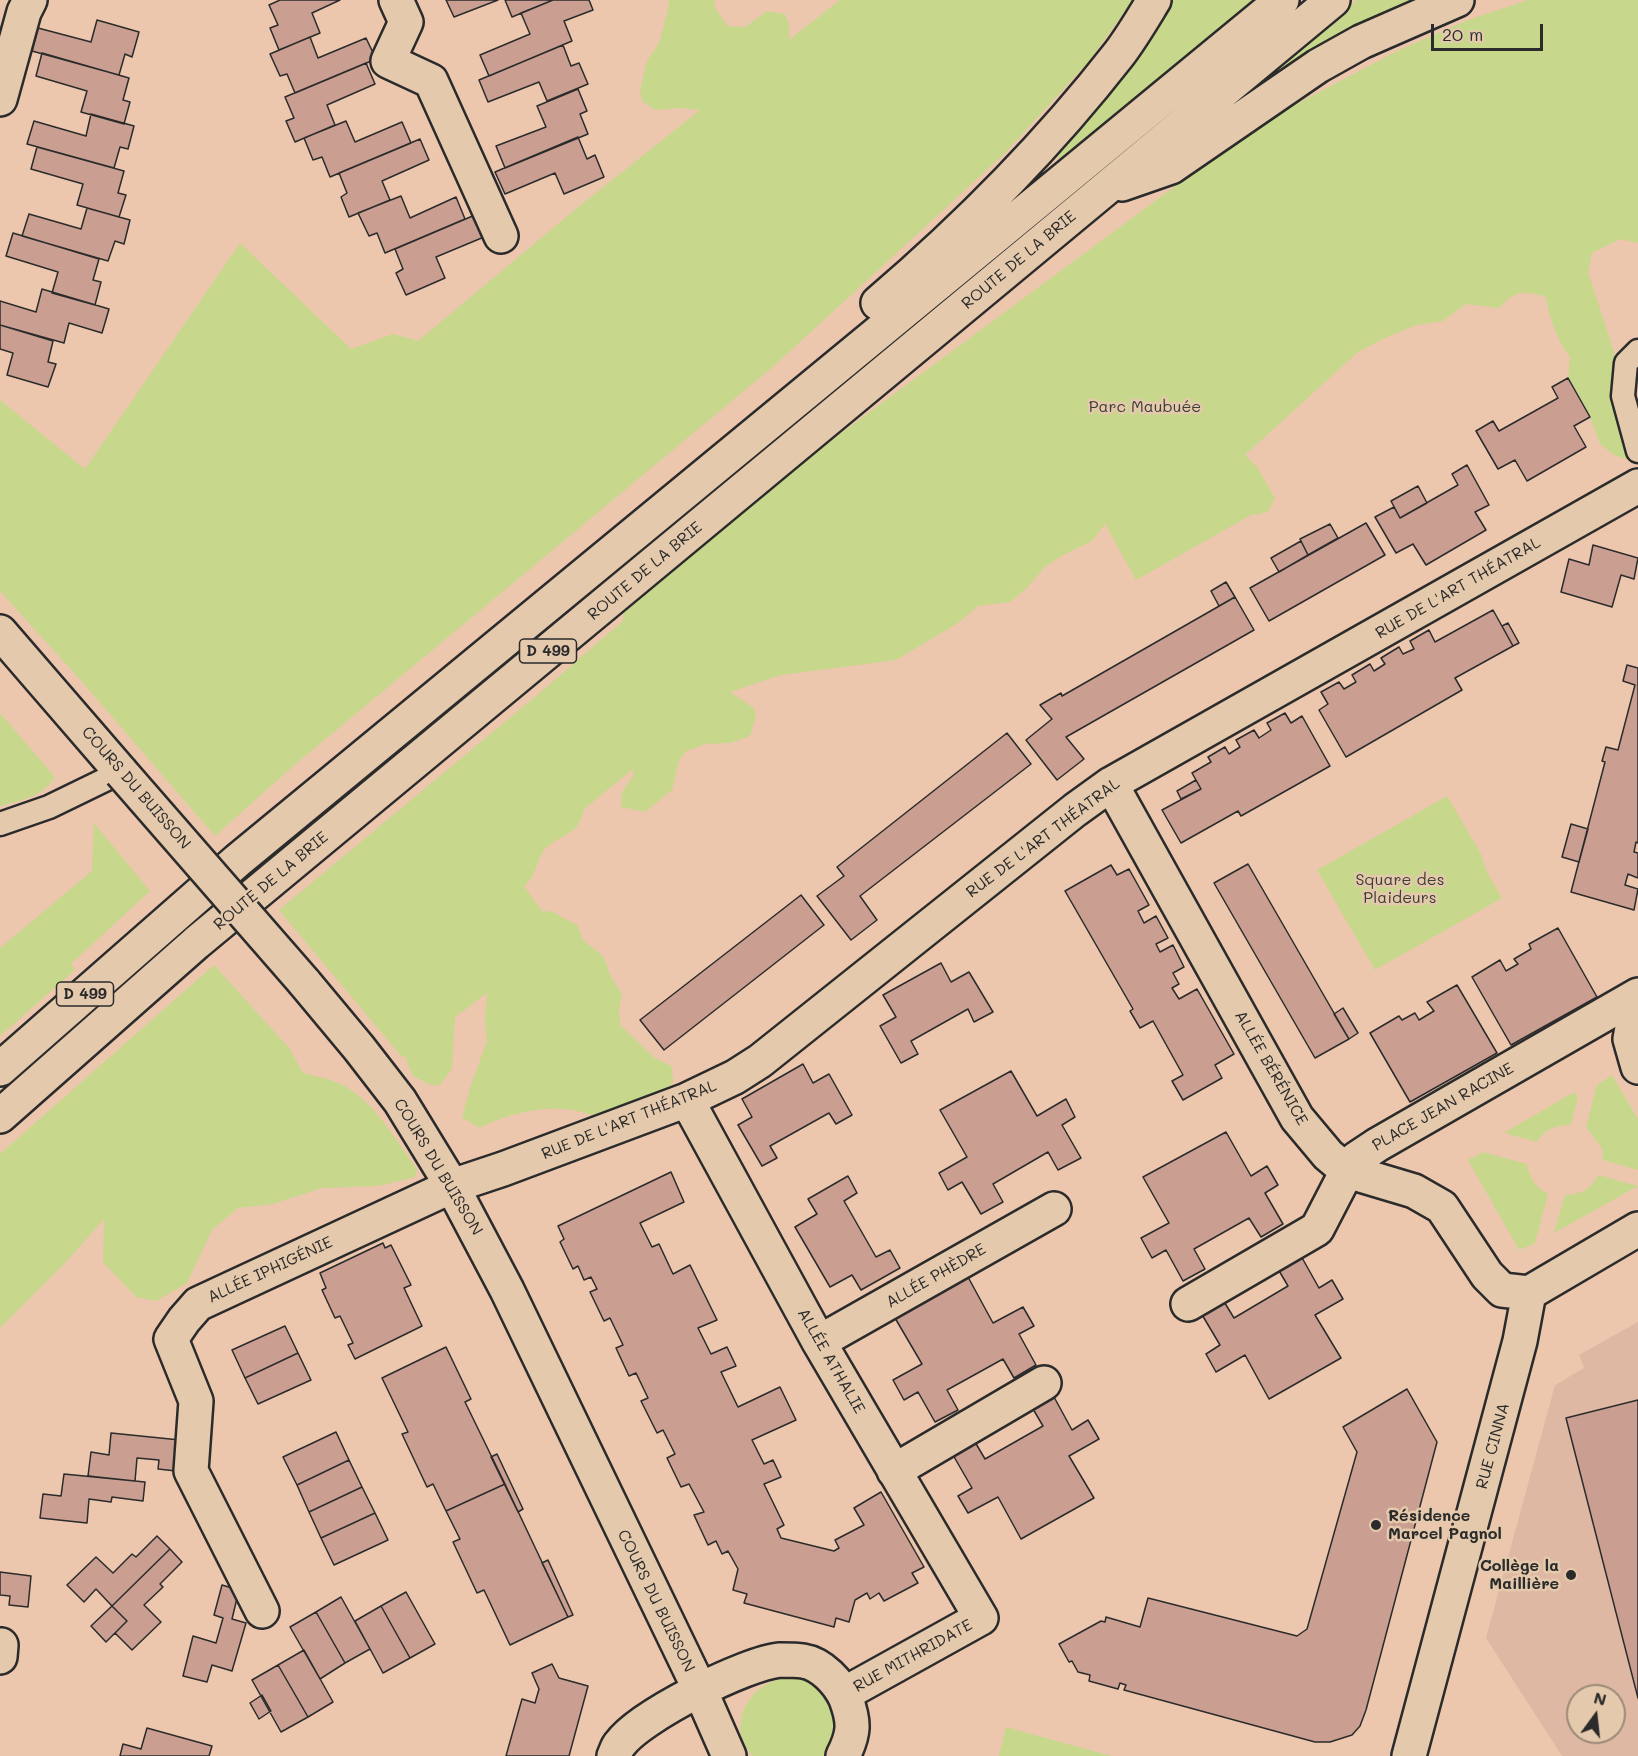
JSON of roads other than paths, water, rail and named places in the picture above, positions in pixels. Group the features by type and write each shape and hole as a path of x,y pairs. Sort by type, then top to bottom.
{"main road":[{"path":"0,99 24,12 30,0"},
{"path":"396,0 406,22 388,61 431,81 501,236"},
{"path":"766,425 812,360 954,236 1042,145 1120,52 1154,0"},
{"path":"766,425 1282,0"},
{"name":"ROUTE DE LA BRIE","path":"0,1116 196,943 1334,0"},
{"path":"1101,192 1171,167 1318,66 1361,42 1457,0"},
{"name":"D 499","path":"0,1069 237,861 766,425"},
{"name":"RUE DE L'ART THÉATRAL","path":"452,1186 687,1100 735,1077 760,1061 1075,810 1111,784 1638,486"},
{"name":"COURS DU BUISSON","path":"0,632 304,982 400,1101 452,1186 507,1290 700,1690 729,1756"},
{"name":"ALLÉE BÉRÉNICE","path":"1111,784 1297,1118 1328,1155 1347,1171 1414,1191 1442,1207 1487,1275 1502,1290 1529,1293"},
{"name":"PLACE JEAN RACINE","path":"1638,1067 1630,1039 1638,996 1377,1144 1356,1159 1420,1178 1442,1188 1458,1202 1486,1251 1502,1265 1523,1272 1542,1272 1552,1269 1638,1220"},
{"name":"ALLÉE ATHALIE","path":"687,1100 819,1342 981,1618"},
{"path":"1188,1304 1317,1229 1347,1171"},
{"name":"ALLÉE IPHIGÉNIE","path":"261,1611 191,1471 196,1401 171,1339 198,1304 452,1186"},
{"name":"ALLÉE PHÈDRE","path":"819,1342 1054,1209"},
{"path":"1529,1293 1638,1229"},
{"name":"RUE CINNA","path":"1409,1756 1520,1341 1529,1293"},
{"path":"894,1471 1044,1383"},
{"name":"RUE MITHRIDATE","path":"844,1694 981,1618"},
{"name":"RUE MITHRIDATE","path":"614,1756 620,1743 642,1723 700,1690 780,1660 805,1661 828,1673 844,1694 852,1716 851,1741 843,1756"}],"lane":[{"path":"1638,351 1626,363 1623,396 1638,451"},
{"path":"0,824 49,807 121,772"}],"place":[{"name":"Résidence Marcel Pagnol","path":"1376,1525"},
{"name":"Collège la Maillière","path":"1571,1575"}],"park label":[{"name":"Parc Maubuée","path":"1145,407"},
{"name":"Square des Plaideurs","path":"1400,889"}]}
